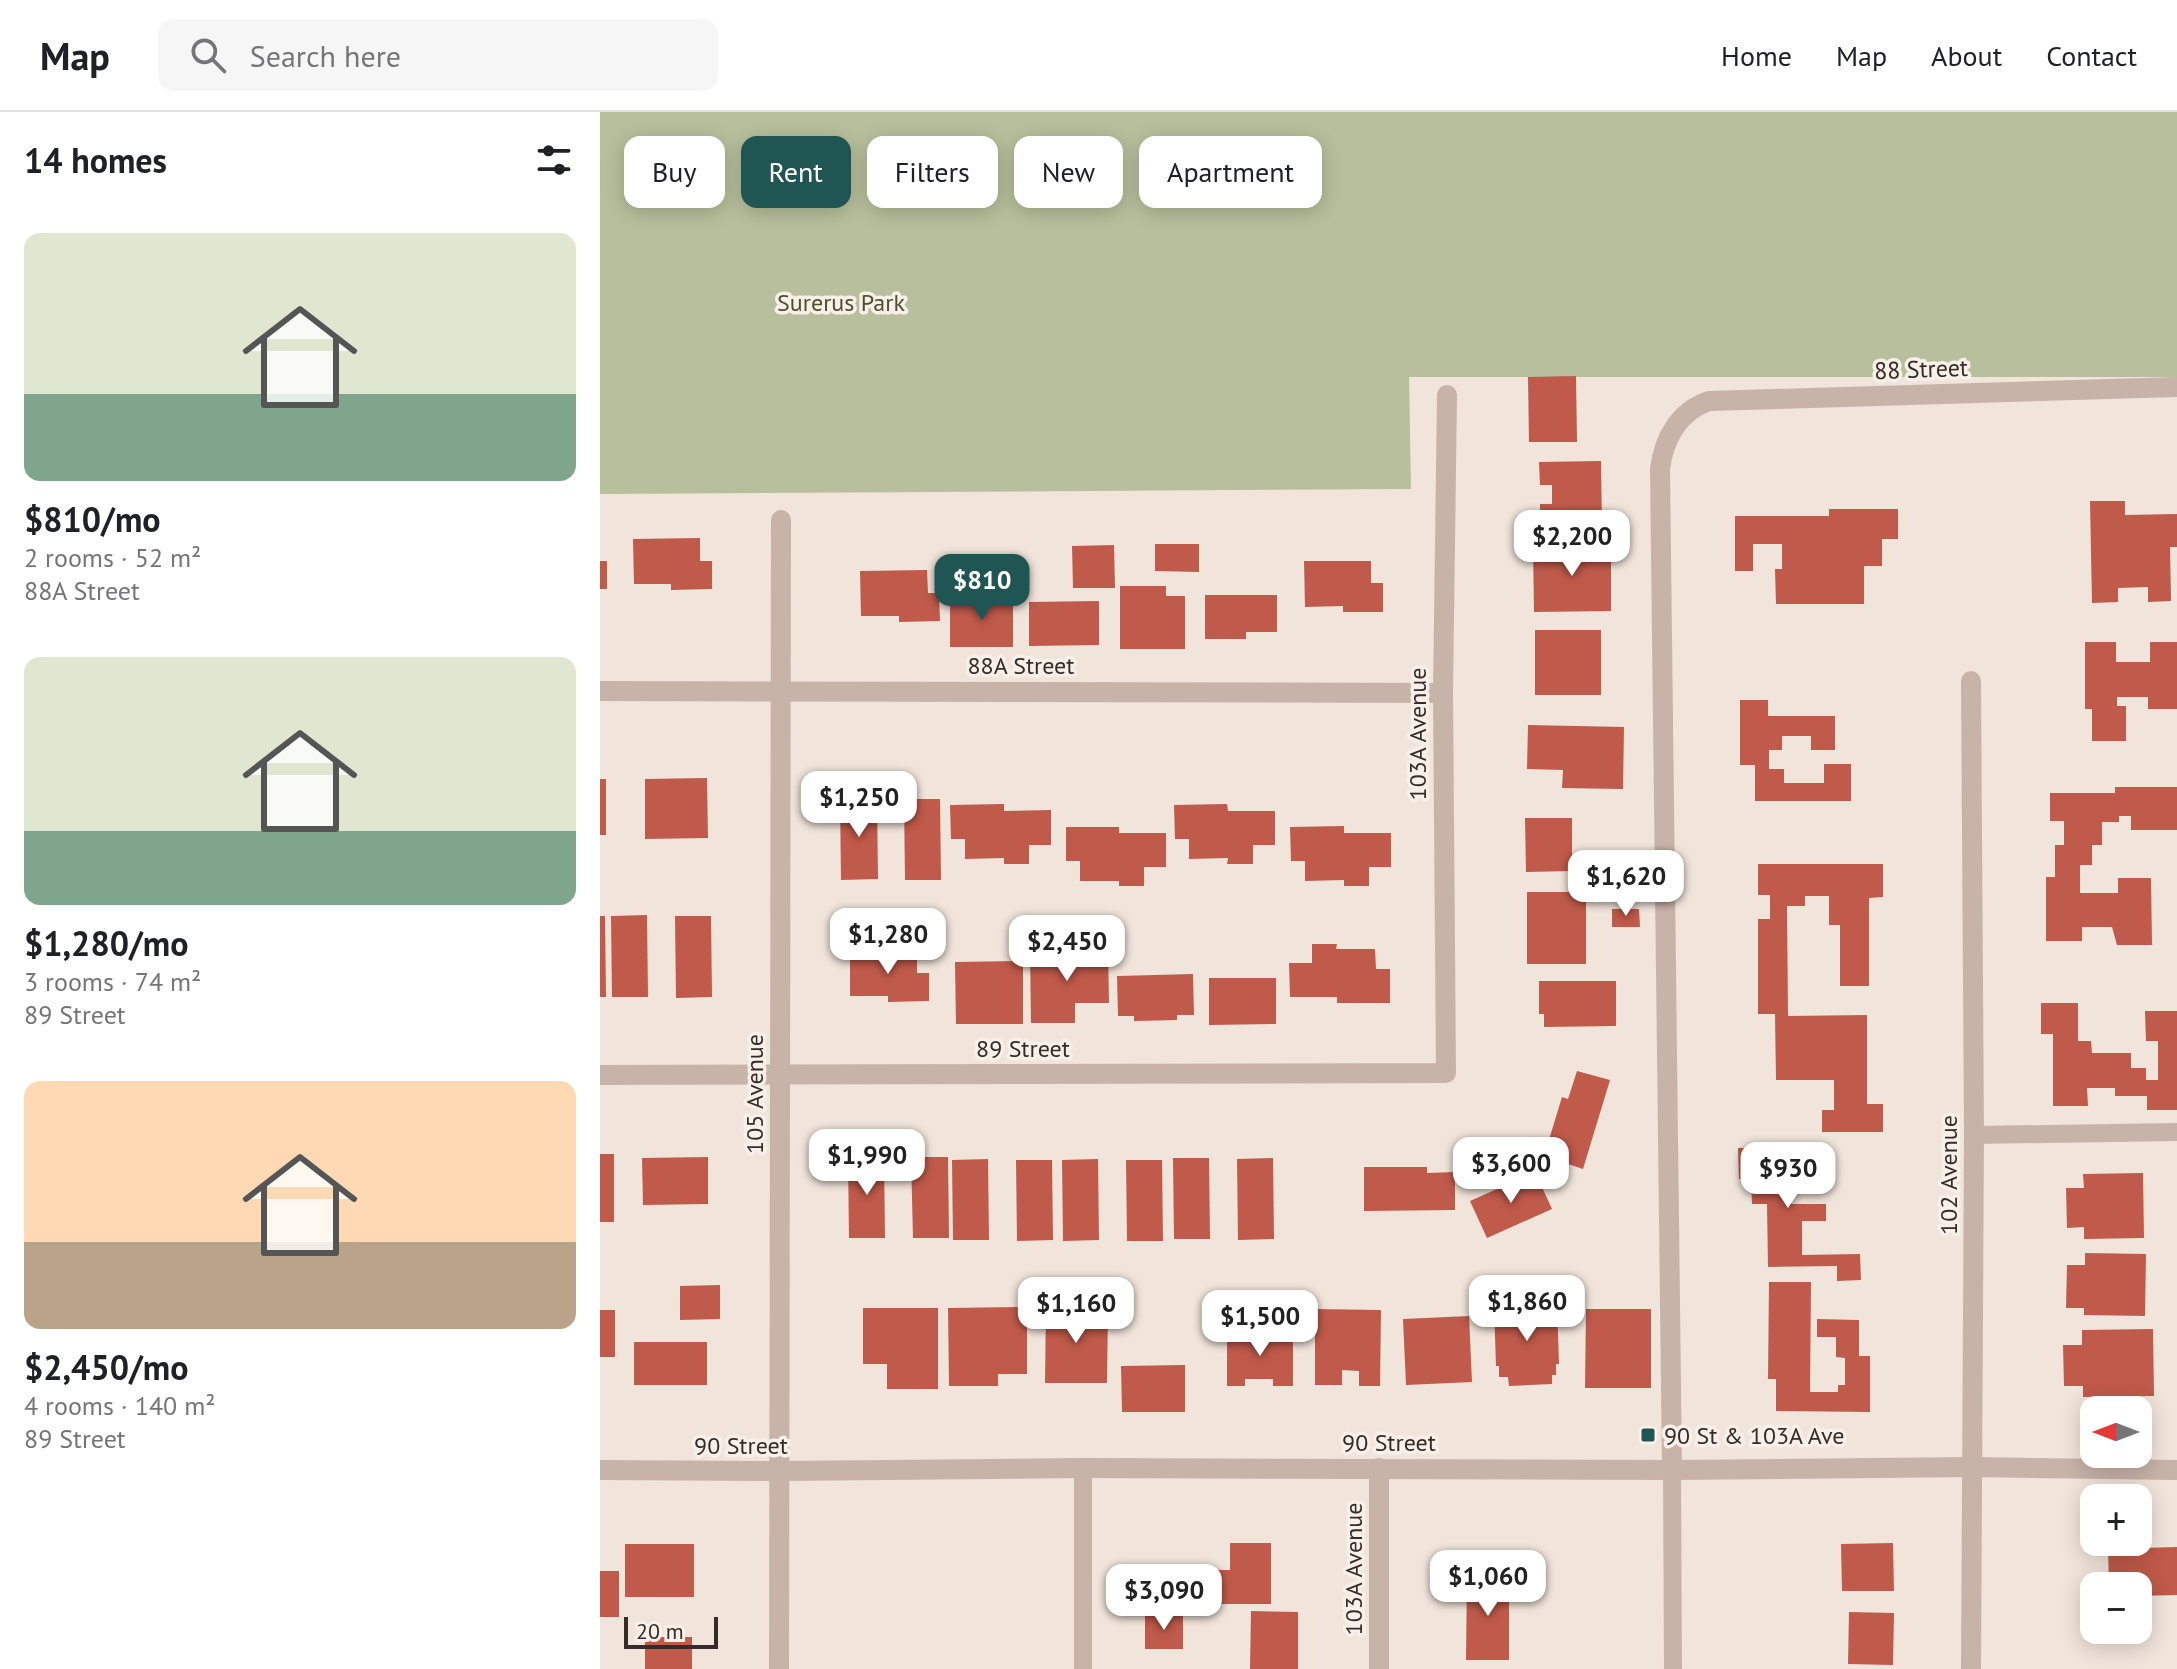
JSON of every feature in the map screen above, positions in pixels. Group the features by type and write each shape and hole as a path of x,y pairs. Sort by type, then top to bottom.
{"street":[{"name":"88 Street","path":"1672,1470 1660,469 1667,439 1685,414 1709,401 2177,387"},
{"name":"103A Avenue","path":"1446,1073 1443,693 1447,395"},
{"name":"105 Avenue","path":"779,1669 781,520"},
{"name":"102 Avenue","path":"1971,681 1974,1135 1971,1669"},
{"name":"88A Street","path":"600,691 1443,693"},
{"name":"89 Street","path":"600,1075 1446,1073"},
{"name":"90 Street","path":"600,1470 1972,1467 2177,1470"},
{"name":"103A Avenue","path":"1379,1468 1379,1669"}],"lane":[{"path":"1974,1135 2177,1132"},
{"path":"1083,1468 1083,1669"},
{"path":"1672,1470 1673,1669"}],"green space":[{"name":"Surerus Park","path":"600,112 2177,112 2177,377 1409,377 1411,489 600,494"}],"building":[{"path":"1576,376 1577,442 1529,442 1528,377"},
{"path":"1601,461 1602,527 1540,528 1540,504 1552,504 1552,485 1540,485 1539,462"},
{"path":"2090,501 2125,501 2125,515 2177,514 2177,547 2170,547 2171,601 2148,602 2148,587 2118,588 2118,602 2092,603"},
{"path":"1829,509 1898,509 1898,539 1882,539 1882,566 1864,566 1864,604 1776,604 1775,569 1782,569 1782,544 1753,544 1753,571 1735,571 1735,516 1829,516"},
{"path":"700,538 700,561 712,561 712,589 671,590 671,584 634,584 633,539"},
{"path":"1155,544 1199,544 1199,572 1155,571"},
{"path":"1114,545 1115,588 1073,588 1072,546"},
{"path":"1533,545 1611,545 1611,611 1534,612"},
{"path":"600,561 607,561 607,589 600,589"},
{"path":"1304,561 1371,561 1371,583 1383,583 1383,612 1343,612 1343,606 1305,607"},
{"path":"927,570 928,593 939,593 940,621 899,622 899,616 861,616 860,571"},
{"path":"1120,586 1166,586 1166,596 1185,596 1185,649 1120,649"},
{"path":"1205,595 1277,595 1277,632 1246,632 1246,639 1205,639"},
{"path":"950,597 1013,597 1013,647 950,647"},
{"path":"1099,601 1099,645 1029,646 1029,602"},
{"path":"1535,630 1601,630 1601,695 1535,695"},
{"path":"2085,642 2116,642 2116,662 2150,662 2150,642 2177,642 2177,709 2148,709 2148,697 2117,697 2117,706 2126,706 2126,741 2092,741 2092,709 2085,709"},
{"path":"1740,700 1768,700 1768,716 1835,716 1835,750 1811,750 1811,736 1782,736 1782,750 1769,750 1769,769 1784,769 1784,783 1824,783 1824,764 1851,764 1851,801 1755,801 1755,765 1740,765"},
{"path":"1528,725 1624,727 1623,789 1562,788 1563,770 1527,769"},
{"path":"707,778 708,838 645,839 645,779"},
{"path":"600,779 606,779 606,835 600,835"},
{"path":"2115,787 2177,787 2177,830 2131,830 2131,816 2119,816 2119,822 2102,822 2102,845 2092,845 2092,865 2080,865 2080,893 2118,893 2118,878 2151,878 2152,945 2117,945 2112,927 2082,927 2082,941 2046,941 2046,877 2055,877 2055,845 2064,845 2064,821 2050,821 2050,793 2115,793"},
{"path":"877,798 878,879 841,880 840,799"},
{"path":"904,799 940,799 941,880 905,880"},
{"path":"1004,804 1004,811 1051,810 1051,845 1029,845 1029,864 1004,864 1004,858 965,859 965,839 951,839 950,805"},
{"path":"1227,804 1228,811 1275,811 1275,845 1253,845 1253,864 1227,864 1228,858 1189,859 1189,839 1175,839 1174,805"},
{"path":"1525,818 1572,818 1572,871 1526,872"},
{"path":"1344,826 1344,833 1391,833 1391,867 1369,867 1369,886 1344,886 1344,880 1305,881 1305,861 1291,861 1290,827"},
{"path":"1066,827 1119,827 1119,833 1166,833 1166,867 1144,867 1144,886 1119,886 1119,881 1080,881 1080,861 1066,861"},
{"path":"1758,864 1883,864 1883,897 1869,898 1869,986 1840,986 1840,925 1829,925 1829,896 1805,896 1805,906 1787,906 1788,1016 1867,1015 1867,1104 1883,1104 1883,1132 1822,1132 1822,1110 1834,1110 1834,1080 1776,1080 1775,1014 1758,1014 1758,919 1770,919 1770,895 1758,895"},
{"path":"1527,892 1586,892 1586,964 1527,964"},
{"path":"1612,909 1639,909 1640,927 1612,927"},
{"path":"647,915 648,997 612,997 611,916"},
{"path":"600,916 605,916 606,997 600,997"},
{"path":"675,916 711,916 712,997 676,998"},
{"path":"1312,944 1337,944 1336,949 1375,949 1376,969 1390,969 1390,1003 1337,1003 1337,997 1290,997 1289,963 1312,963"},
{"path":"1108,949 1109,1003 1075,1003 1075,1023 1031,1023 1030,950"},
{"path":"917,950 917,973 929,973 929,1001 888,1002 888,996 850,996 850,951"},
{"path":"1023,961 1023,1024 956,1024 955,962"},
{"path":"1193,974 1194,1015 1177,1015 1177,1020 1134,1021 1134,1016 1118,1016 1117,976"},
{"path":"1209,978 1276,978 1276,1024 1209,1025"},
{"path":"1539,981 1616,981 1616,1026 1544,1027 1544,1014 1539,1014"},
{"path":"2041,1003 2078,1003 2078,1041 2091,1041 2092,1053 2131,1053 2131,1068 2146,1068 2146,1080 2158,1080 2158,1041 2146,1041 2145,1011 2177,1011 2177,1110 2147,1110 2147,1096 2115,1096 2115,1088 2087,1088 2088,1106 2053,1106 2053,1034 2041,1034"},
{"path":"1577,1071 1610,1080 1583,1169 1544,1156 1562,1097 1568,1099"},
{"path":"1803,1147 1803,1177 1789,1177 1789,1204 1826,1204 1826,1221 1802,1221 1802,1255 1860,1254 1861,1280 1837,1281 1837,1266 1768,1267 1767,1204 1752,1204 1751,1179 1739,1179 1738,1148"},
{"path":"600,1154 614,1154 614,1222 600,1222"},
{"path":"884,1156 885,1238 849,1238 848,1157"},
{"path":"708,1157 708,1204 643,1205 642,1158"},
{"path":"911,1157 948,1157 949,1238 913,1238"},
{"path":"1173,1158 1209,1158 1210,1239 1174,1239"},
{"path":"1273,1158 1274,1239 1238,1240 1237,1159"},
{"path":"988,1159 989,1240 953,1240 952,1160"},
{"path":"1098,1159 1099,1240 1063,1241 1062,1160"},
{"path":"1016,1160 1052,1160 1053,1240 1017,1241"},
{"path":"1126,1160 1162,1160 1163,1241 1127,1241"},
{"path":"1364,1167 1427,1167 1427,1173 1455,1172 1455,1210 1364,1211"},
{"path":"1535,1172 1552,1209 1487,1238 1470,1201"},
{"path":"2143,1173 2144,1238 2084,1239 2084,1227 2067,1228 2066,1188 2084,1188 2083,1174"},
{"path":"2085,1253 2146,1254 2145,1316 2084,1315 2084,1308 2066,1308 2067,1265 2085,1265"},
{"path":"1769,1282 1811,1282 1810,1392 1838,1392 1838,1385 1845,1385 1845,1358 1836,1357 1836,1337 1817,1337 1817,1319 1859,1320 1859,1356 1870,1356 1870,1412 1776,1411 1776,1379 1768,1379"},
{"path":"720,1285 720,1319 680,1320 680,1286"},
{"path":"1557,1303 1559,1364 1556,1364 1556,1375 1552,1375 1552,1384 1509,1386 1508,1377 1499,1377 1499,1366 1496,1366 1494,1306"},
{"path":"1027,1307 1027,1374 998,1374 998,1386 949,1386 948,1308"},
{"path":"1046,1307 1108,1308 1107,1383 1045,1383"},
{"path":"863,1308 938,1308 938,1389 887,1389 887,1364 863,1364"},
{"path":"1315,1309 1381,1310 1380,1386 1359,1386 1359,1371 1342,1370 1342,1385 1315,1385"},
{"path":"1586,1309 1651,1309 1651,1388 1585,1388"},
{"path":"600,1310 615,1310 615,1357 600,1357"},
{"path":"1469,1316 1472,1382 1406,1385 1403,1319"},
{"path":"2153,1329 2154,1396 2083,1396 2083,1386 2064,1386 2063,1345 2082,1345 2082,1330"},
{"path":"1227,1332 1293,1332 1293,1386 1273,1386 1273,1379 1245,1379 1245,1386 1227,1386"},
{"path":"634,1342 707,1342 707,1385 634,1385"},
{"path":"1185,1365 1185,1412 1122,1412 1121,1366"},
{"path":"1230,1543 1271,1543 1271,1604 1209,1604 1208,1570 1230,1570"},
{"path":"1893,1543 1894,1591 1842,1591 1841,1544"},
{"path":"625,1544 694,1544 694,1597 625,1597"},
{"path":"2177,1547 2177,1595 2152,1596 2152,1572 2109,1572 2108,1556 2152,1556 2152,1548"},
{"path":"600,1571 619,1571 619,1617 600,1617"},
{"path":"1467,1575 1509,1575 1509,1660 1466,1660"},
{"path":"1251,1611 1298,1612 1298,1669 1250,1669"},
{"path":"1849,1612 1894,1613 1893,1665 1848,1664"},
{"path":"1145,1615 1183,1615 1183,1649 1145,1649"},
{"path":"645,1637 692,1637 692,1669 645,1669"}],"place":[{"name":"90 St & 103A Ave","path":"1648,1435"}]}
